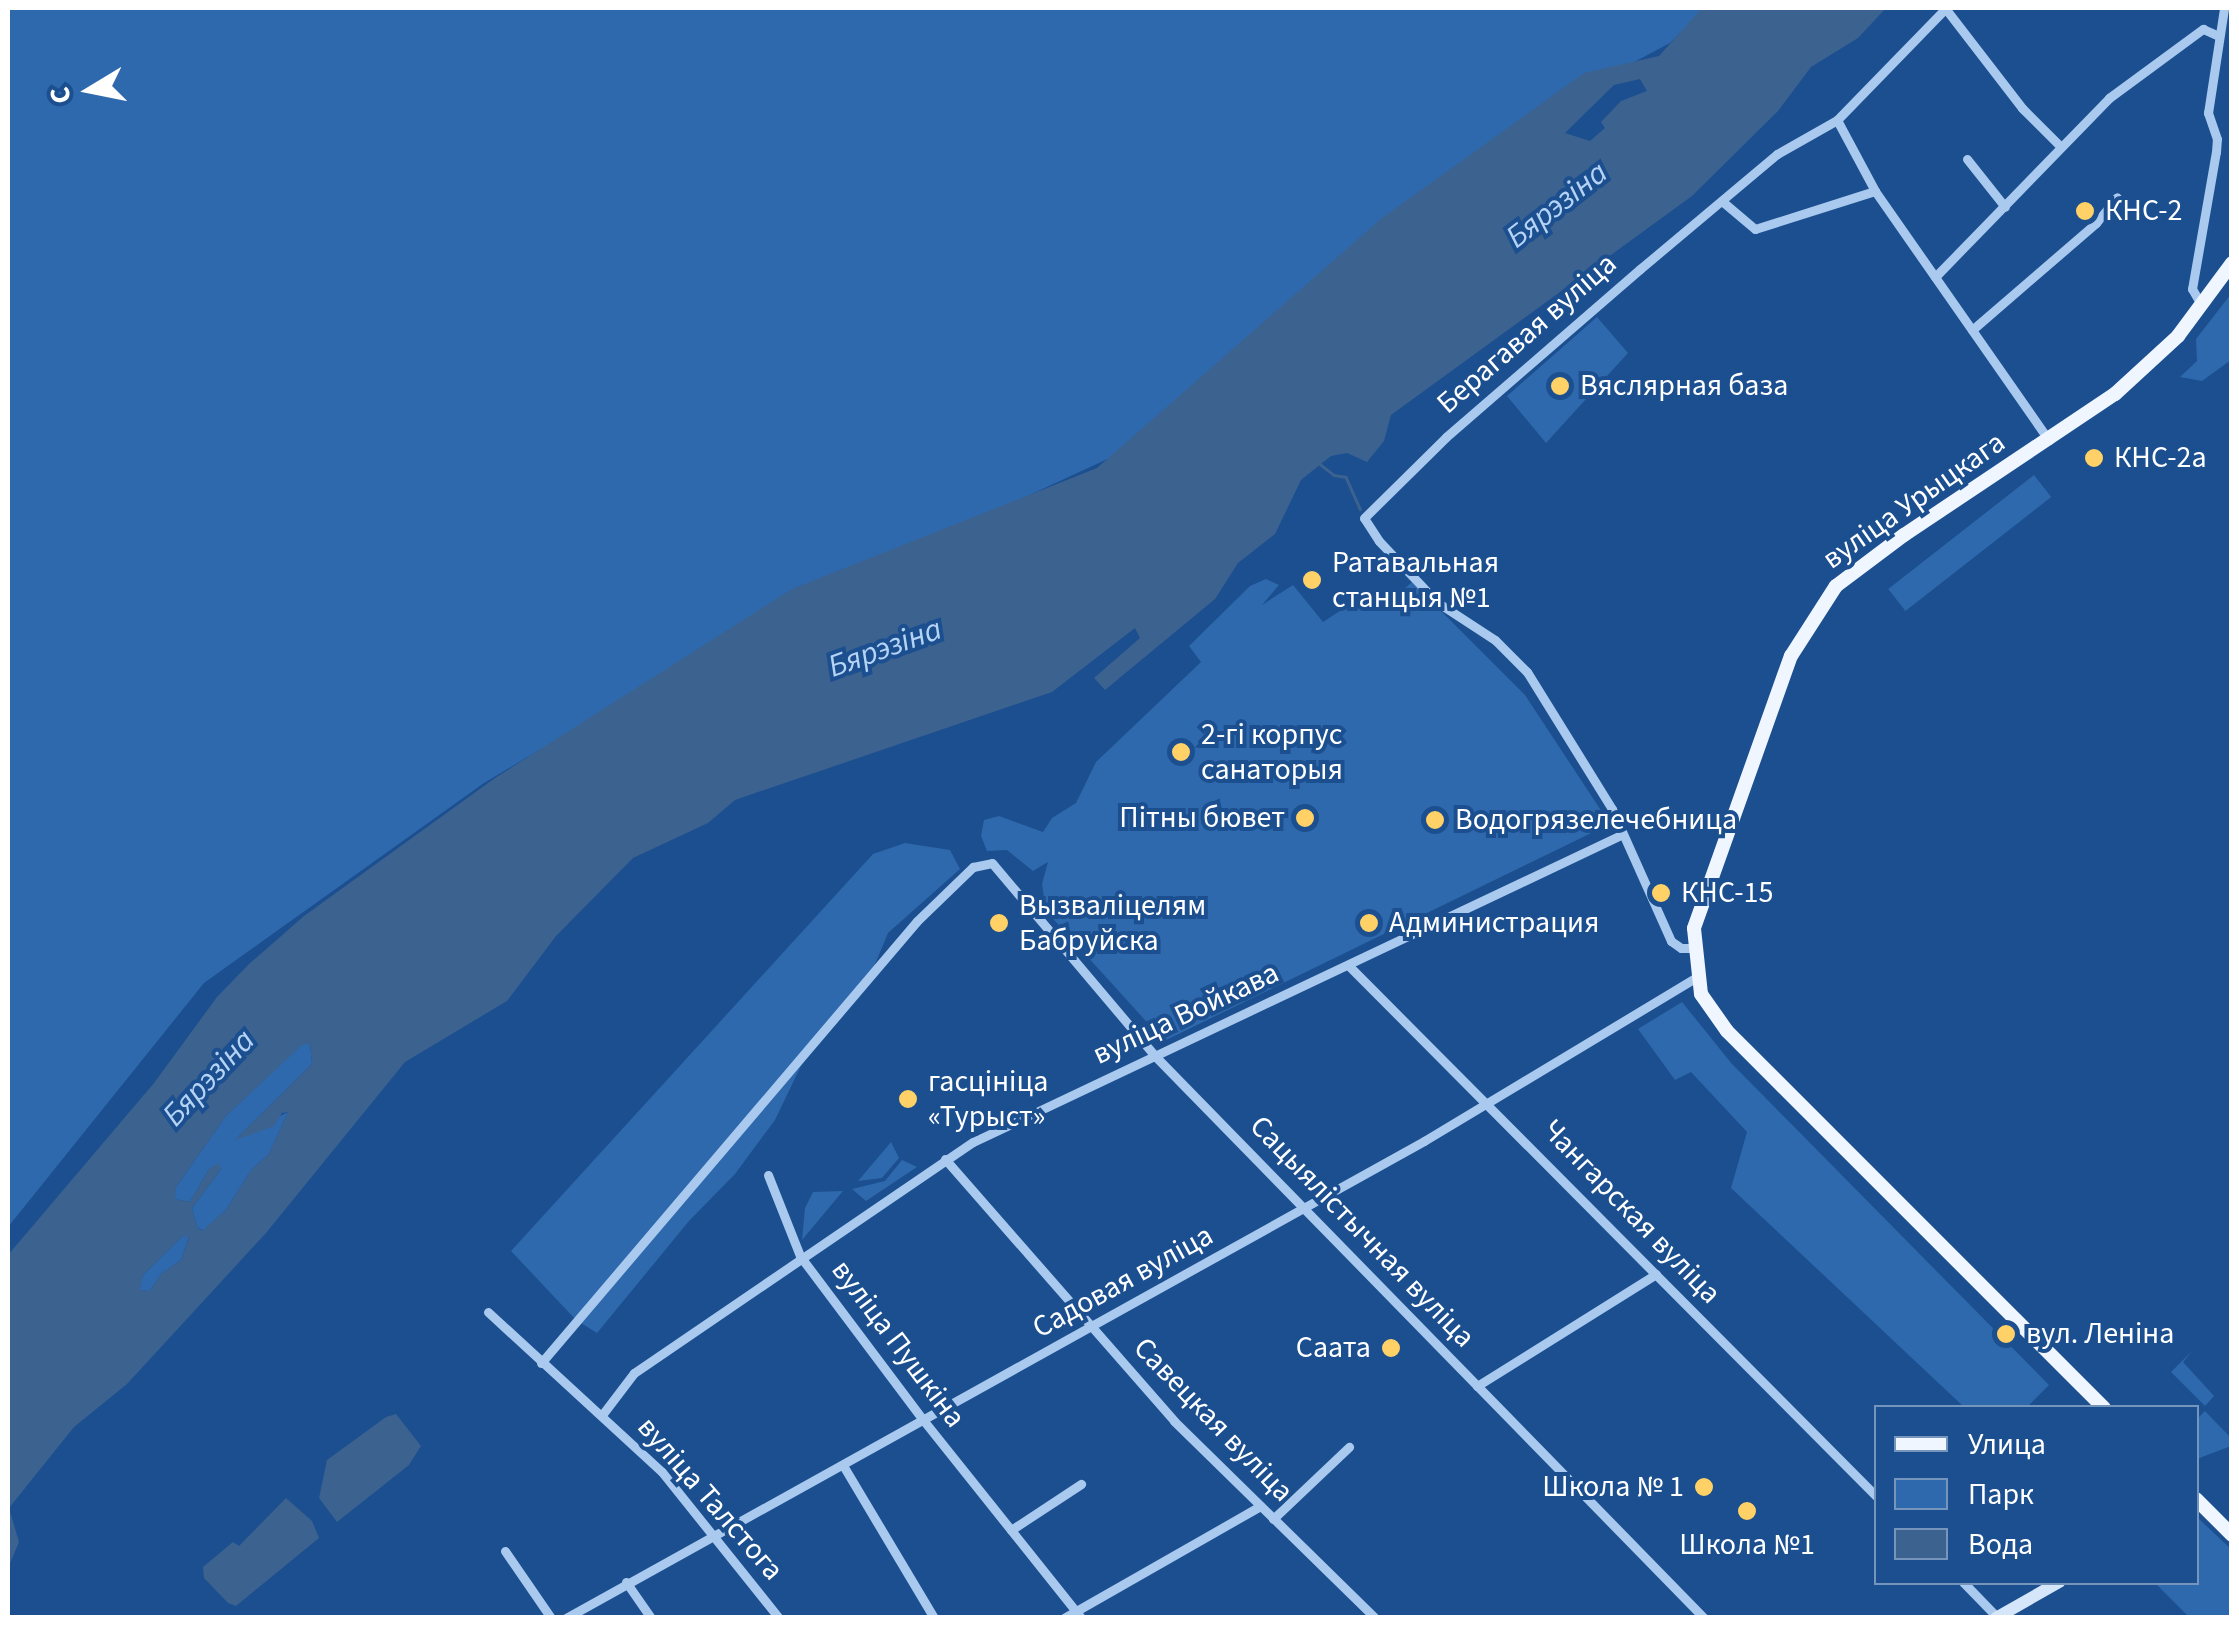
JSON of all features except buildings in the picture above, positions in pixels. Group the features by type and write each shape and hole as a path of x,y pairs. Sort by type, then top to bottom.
{"main road":[{"name":"вуліца Урыцкага","path":"2101,1405 1726,1030 1710,1011 1697,977 1694,928 1791,656 1836,586 2049,440 2149,365 2202,306 2232,263"},
{"path":"2199,1502 2232,1535"},
{"path":"1997,1617 2054,1585"}],"street":[{"name":"Берагавая вуліца","path":"1621,836 1612,808 1527,672 1495,640 1436,602 1380,541 1364,518 1369,508 1777,154 1837,120 1945,8 2022,108 2061,148"},
{"path":"2202,306 2192,289 2217,139 2208,113 2224,8"},
{"path":"1935,277 2109,98 2203,30 2219,36"},
{"path":"1837,120 1875,191 2049,440"},
{"path":"1968,159 2006,207"},
{"path":"1723,202 1755,229 1875,191"},
{"path":"1972,330 2096,222 2117,197"},
{"path":"1621,836 1671,941 1694,948"},
{"name":"вуліца Войкава","path":"602,1415 634,1373 945,1160 1026,1116 1621,836"},
{"name":"Сацыялістычная вуліца","path":"541,1364 917,921 981,862 1000,868 1047,932 1156,1057 1704,1618"},
{"name":"Чангарская вуліца","path":"1348,965 1874,1494"},
{"name":"Садовая вуліца","path":"566,1618 1091,1330 1490,1104 1697,977"},
{"name":"Савецкая вуліца","path":"945,1160 1091,1330 1260,1506 1375,1618"},
{"name":"вуліца Пушкіна","path":"768,1175 800,1256 924,1422 1078,1614"},
{"path":"1477,1386 1656,1274"},
{"name":"вуліца Талстога","path":"488,1312 662,1472 779,1618"},
{"path":"1273,1518 1348,1448"},
{"path":"844,1467 934,1618"},
{"path":"1011,1530 1081,1484"},
{"path":"1064,1618 1078,1614 1260,1506"},
{"path":"505,1551 551,1618"},
{"path":"626,1582 652,1618"},
{"path":"1966,1585 1997,1617"}],"green space":[{"path":"8,8 1705,8 1670,43 1563,100 1114,456 753,623 484,783 204,983 8,1227"},
{"path":"2231,294 2231,360 2202,381 2180,377 2197,361 2196,339"},
{"name":"Вяслярная база","path":"1597,317 1628,353 1546,443 1507,396"},
{"path":"2034,475 2051,497 1905,611 1888,589"},
{"path":"1266,579 1279,585 1262,605 1293,585 1323,622 1358,599 1379,611 1412,582 1525,695 1610,824 1164,1041 1046,911 1042,884 1048,862 1033,871 1007,850 987,851 981,836 984,820 999,816 1043,832 1052,818 1076,803 1096,762 1201,662 1189,646 1250,586"},
{"path":"905,843 950,850 960,869 888,933 873,969 809,1049 775,1120 735,1174 689,1221 597,1333 576,1320 511,1251 873,854"},
{"path":"1682,1002 1732,1064 2049,1385 2029,1405 1962,1405 1731,1188 1747,1132 1691,1072 1675,1080 1638,1029"},
{"path":"310,1043 312,1064 237,1138 288,1112 269,1154 251,1170 226,1210 203,1231 197,1227 192,1208 221,1169 209,1169 190,1202 174,1199 176,1187 226,1116 302,1044"},
{"path":"891,1142 899,1158 882,1178 858,1181"},
{"path":"902,1160 917,1167 866,1201 852,1189 885,1181"},
{"path":"843,1191 802,1240 805,1208 813,1192"},
{"path":"183,1236 189,1236 181,1260 161,1274 150,1291 139,1290 143,1275"},
{"path":"2193,1350 2183,1362 2214,1396 2205,1406 2171,1372"},
{"path":"2205,1411 2231,1438 2231,1446 2199,1458 2199,1417"},
{"path":"2199,1519 2231,1549 2231,1617 2189,1617 2157,1585 2199,1585"}],"water":[{"name":"Бярэзіна","path":"1702,8 1886,8 1858,38 1811,67 1778,111 1692,196 1391,415 1384,441 1367,462 1347,453 1331,456 1301,480 1275,534 1238,563 1215,599 1105,690 1094,678 1140,638 1135,628 1052,692 735,800 708,823 633,858 556,936 507,1001 405,1062 266,1233 127,1384 74,1427 9,1508 19,1542 8,1568 8,1255 154,1083 217,997 249,964 304,916 495,778 792,589 1097,468 1382,218 1584,73 1659,56","holes":["1640,79 1647,91 1621,101 1601,122 1605,128 1590,141 1565,133 1614,85","310,1043 312,1064 235,1140 274,1126 282,1113 288,1112 269,1154 251,1170 226,1210 202,1231 192,1208 221,1169 219,1163 209,1169 190,1202 175,1199 176,1187 226,1116 302,1045","183,1236 189,1237 181,1260 161,1274 150,1291 140,1290 143,1275"]},
{"path":"396,1414 421,1446 409,1465 337,1522 319,1498 327,1460 386,1417"},
{"path":"286,1498 312,1521 319,1538 236,1606 228,1603 204,1578 203,1567 233,1542 239,1546"}],"waterway":[{"path":"1320,464 1334,475 1346,477 1360,509"}],"place":[{"name":"КНС-2","path":"2085,211"},
{"name":"Вяслярная база","path":"1560,386"},
{"name":"КНС-2а","path":"2094,458"},
{"name":"Ратавальная станцыя №1","path":"1312,580"},
{"name":"2-гі корпус санаторыя","path":"1181,752"},
{"name":"Пітны бювет","path":"1305,818"},
{"name":"Водогрязелечебница","path":"1435,820"},
{"name":"КНС-15","path":"1661,893"},
{"name":"Вызваліцелям Бабруйска","path":"999,923"},
{"name":"Администрация","path":"1369,923"},
{"name":"гасцініца «Турыст»","path":"908,1099"},
{"name":"вул. Леніна","path":"2006,1334"},
{"name":"Саата","path":"1391,1348"},
{"name":"Школа № 1","path":"1704,1487"},
{"name":"Школа №1","path":"1747,1511"}]}
